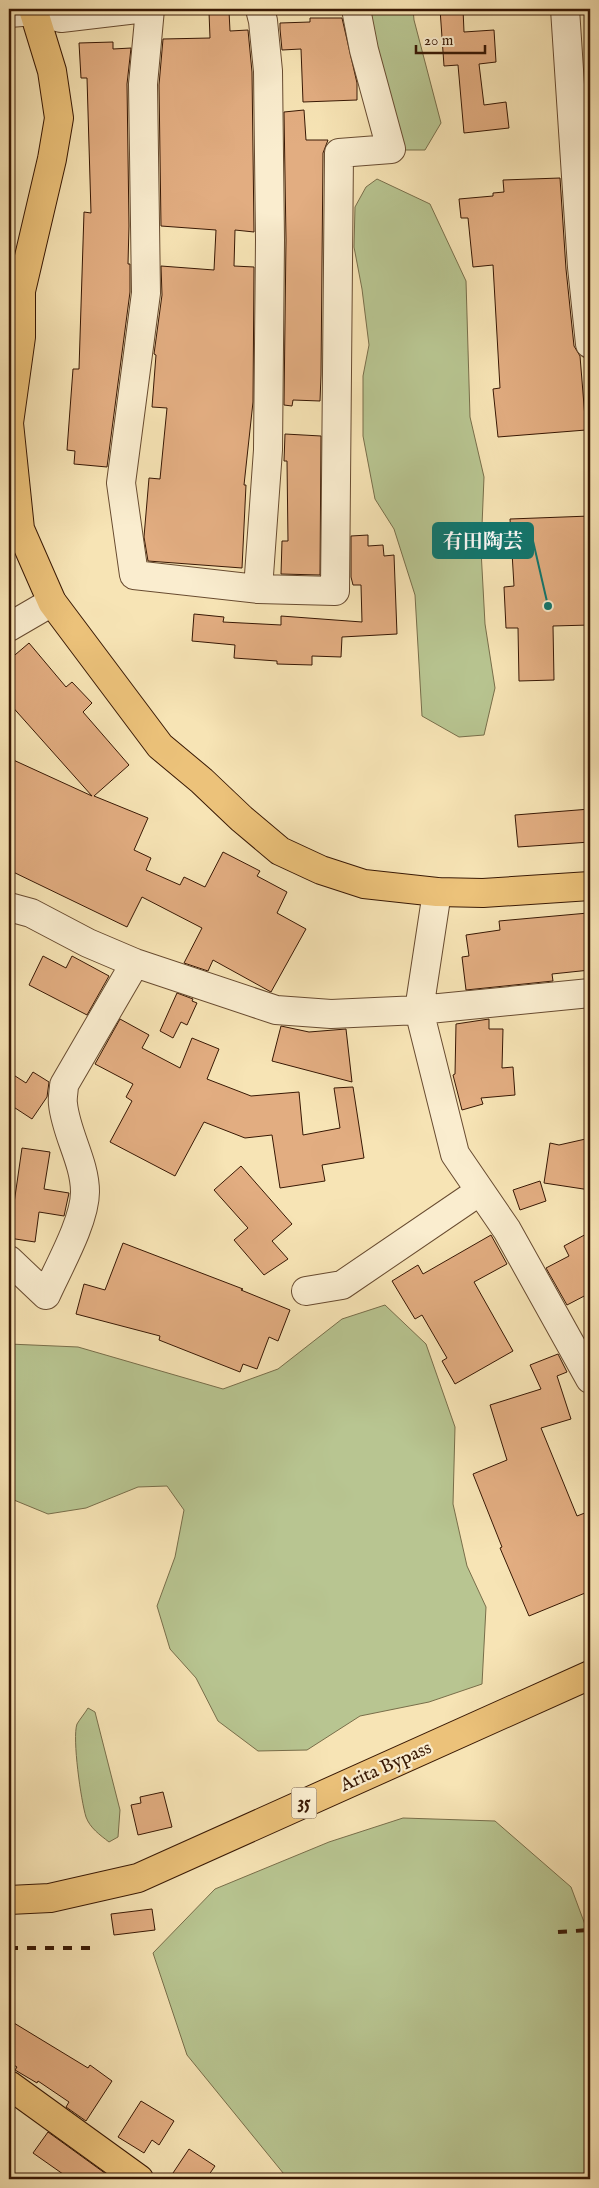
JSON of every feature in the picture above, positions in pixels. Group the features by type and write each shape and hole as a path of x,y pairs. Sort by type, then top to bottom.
{"main road":[{"path":"26,11 52,71 59,118 52,159 21,291 21,337 9,423 20,529 52,602 160,746 280,851 321,870 364,884 437,892 483,893 590,886"},
{"name":"Arita Bypass","path":"9,1900 50,1898 138,1878 590,1675"},
{"path":"9,2085 139,2179"}],"street":[{"path":"26,11 61,18 137,9"},
{"path":"150,9 143,84 146,293 121,483 134,575 258,589 335,591 339,153 390,149 364,50 356,9"},
{"path":"258,589 268,450 270,240 268,71 264,21 260,9"},
{"path":"565,9 582,267 590,344"},
{"path":"9,627 52,602"},
{"path":"437,892 419,1010 455,1154 507,1230 590,1379"},
{"path":"9,907 31,913 88,943 135,963 276,1010 331,1014 419,1010 590,993"},
{"path":"9,1260 46,1295 83,1211 86,1192 63,1103 64,1085 135,963"},
{"path":"306,1291 342,1285 480,1191"}],"green space":[{"path":"362,9 413,9 414,20 441,123 425,150 401,150"},
{"path":"377,179 430,204 466,281 470,417 484,477 481,550 485,624 495,688 484,735 459,737 422,716 415,595 394,529 375,499 363,436 363,376 369,345 362,289 354,247 355,207 366,187"},
{"path":"385,1305 426,1344 455,1427 453,1504 467,1566 486,1607 482,1684 429,1702 360,1716 307,1750 258,1751 218,1721 196,1678 170,1649 157,1606 175,1557 184,1510 167,1486 138,1487 86,1508 48,1514 9,1498 9,1344 78,1347 223,1389 278,1369 342,1319"},
{"path":"88,1708 95,1712 120,1810 118,1837 109,1842 90,1825 86,1817 80,1784 76,1755 76,1731 77,1724"},
{"path":"403,1818 495,1821 571,1887 590,1938 590,2179 288,2179 187,2055 153,1953 215,1889 329,1842"}],"building":[{"path":"440,9 463,9 464,32 494,30 496,62 479,64 484,105 506,102 509,128 464,133 458,65 444,66"},
{"path":"229,11 230,31 248,30 252,72 254,232 235,230 234,266 254,267 253,402 244,485 246,485 242,568 148,561 144,537 149,478 160,479 167,408 152,407 156,355 154,354 162,295 161,266 214,270 216,230 161,226 159,85 163,39 210,38 209,12"},
{"path":"310,18 342,18 357,83 357,100 303,102 301,49 282,50 280,23 310,22"},
{"path":"113,42 113,49 131,48 127,84 128,264 130,264 130,292 107,467 74,464 75,451 67,450 73,369 79,369 84,212 91,213 87,78 81,78 79,43"},
{"path":"304,110 306,140 328,140 323,153 320,401 293,400 292,406 284,405 286,240 284,112"},
{"path":"560,178 566,269 574,346 580,356 586,430 498,437 493,389 500,388 493,265 473,267 468,218 461,218 459,199 493,196 493,193 504,192 503,180"},
{"path":"285,434 321,436 320,575 281,574 282,541 288,541 287,461 284,461"},
{"path":"590,516 590,625 553,626 554,680 519,681 518,628 506,628 504,587 514,586 510,519"},
{"path":"368,535 368,546 383,545 384,556 394,555 397,634 342,637 341,657 312,656 312,665 277,664 277,661 234,658 235,645 192,641 194,614 224,617 223,622 281,625 281,616 362,622 361,585 353,585 351,577 351,536"},
{"path":"29,643 66,687 72,682 92,703 83,712 129,765 94,796 148,818 134,850 151,858 146,870 180,885 184,877 205,887 223,852 260,871 257,876 287,892 277,913 306,929 271,992 213,960 208,971 184,963 202,928 142,897 127,927 9,870 9,758 92,796 9,703 9,660"},
{"path":"590,809 590,842 518,847 515,815"},
{"path":"588,913 590,970 552,974 553,981 466,990 462,957 469,956 466,935 500,930 499,921"},
{"path":"43,956 66,968 72,956 109,976 87,1015 29,985"},
{"path":"177,993 193,999 192,1001 197,1003 187,1025 181,1022 173,1038 160,1031"},
{"path":"120,1019 149,1035 142,1048 180,1068 192,1038 219,1049 207,1079 251,1096 299,1092 303,1135 340,1128 334,1088 353,1087 364,1158 322,1165 325,1181 280,1188 272,1135 245,1138 204,1122 175,1176 110,1142 132,1101 126,1097 133,1084 95,1064"},
{"path":"489,1019 489,1029 503,1029 502,1068 513,1067 515,1095 481,1098 483,1104 462,1110 453,1075 455,1074 456,1024"},
{"path":"281,1026 309,1032 346,1029 352,1082 272,1061"},
{"path":"9,1072 26,1083 33,1072 49,1082 47,1097 32,1119 9,1104"},
{"path":"590,1138 590,1190 544,1183 550,1143 559,1145"},
{"path":"22,1148 50,1152 44,1189 69,1193 64,1216 39,1212 35,1242 9,1238"},
{"path":"241,1166 292,1224 272,1241 288,1259 264,1275 234,1240 248,1228 214,1190"},
{"path":"540,1181 546,1201 520,1210 513,1190"},
{"path":"590,1232 590,1293 567,1305 546,1268 569,1256 564,1246"},
{"path":"491,1235 507,1264 474,1282 513,1351 455,1384 442,1361 447,1358 422,1315 415,1319 392,1281 418,1265 423,1274"},
{"path":"123,1243 243,1289 241,1290 290,1310 278,1341 269,1337 257,1369 243,1364 240,1372 159,1340 160,1336 76,1314 84,1284 105,1290"},
{"path":"558,1354 567,1372 557,1376 571,1419 541,1428 577,1516 590,1511 590,1591 529,1616 500,1548 502,1547 473,1474 507,1460 490,1405 541,1389 530,1365"},
{"path":"163,1792 172,1827 138,1835 131,1805 141,1803 140,1797"},
{"path":"152,1909 155,1930 114,1935 111,1914"},
{"path":"9,2020 88,2068 90,2065 112,2081 86,2121 66,2107 69,2102 38,2081 37,2083 15,2070 17,2067 9,2062"},
{"path":"141,2101 174,2121 159,2145 152,2140 144,2153 118,2137"},
{"path":"48,2132 113,2179 70,2179 33,2153"},
{"path":"189,2149 215,2166 206,2179 169,2179"}],"railway":[{"path":"558,1932 590,1930"},
{"path":"9,1948 91,1948"}],"place":[{"name":"有田陶芸","path":"548,606"}]}
